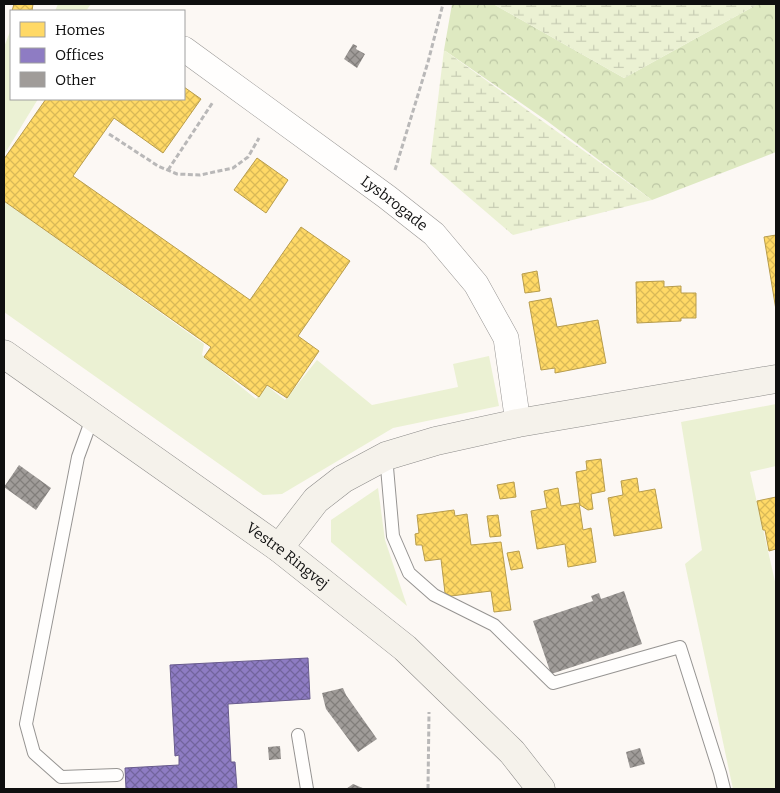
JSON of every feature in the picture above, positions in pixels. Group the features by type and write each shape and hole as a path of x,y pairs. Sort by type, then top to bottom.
{"main road":[{"name":"Vestre Ringvej","path":"4,354 279,548 405,648 512,752 542,789"},
{"path":"279,548 316,500 343,479 386,456 436,441 518,422 776,379"}],"street":[{"name":"Lysbrogade","path":"185,50 387,196 434,234 476,284 506,338 518,422"}],"lane":[{"path":"93,416 78,457 26,724 34,754 61,777 117,775"},
{"path":"386,456 393,536 409,573 434,596 494,625 553,683 680,647 724,789"},
{"path":"298,735 307,789"}],"path":[{"path":"387,196 428,62 443,4"},
{"path":"168,170 227,80"},
{"path":"110,134 158,166 177,174 200,175 234,168 248,157 273,114"},
{"path":"428,789 430,672"}],"green space":[{"path":"58,4 91,4 87,10 55,10"},
{"path":"452,4 495,4 624,78 758,4 776,4 776,152 652,200 547,121 444,50"},
{"path":"495,4 758,4 624,78"},
{"path":"10,32 10,100 37,100 4,155 4,47"},
{"path":"444,50 652,200 513,235 430,164"},
{"path":"4,201 204,344 202,355 256,399 267,386 285,400 317,360 372,405 458,387 453,364 489,356 499,406 393,428 282,494 263,495 4,312"},
{"path":"776,404 776,466 750,472 776,586 776,789 733,789 685,564 702,550 681,422"},
{"path":"378,488 385,540 407,606 331,542 331,520"}],"building: Homes":[{"path":"14,4 33,4 32,10 12,10"},
{"path":"185,88 201,99 163,153 114,118 73,176 250,300 301,227 350,261 298,336 319,351 287,398 267,385 259,397 204,357 211,347 4,201 4,159 45,100 185,100"},
{"path":"257,158 288,180 266,213 234,190"},
{"path":"776,235 776,310 764,237"},
{"path":"537,271 540,291 525,293 522,274"},
{"path":"664,281 664,287 681,286 681,293 696,293 696,318 681,318 681,321 637,323 636,282"},
{"path":"551,298 557,327 598,320 606,363 555,373 555,368 541,370 529,302"},
{"path":"601,459 605,491 591,494 593,509 588,510 580,505 576,472 587,470 586,461"},
{"path":"637,478 639,492 655,489 662,528 614,536 608,498 623,495 621,481"},
{"path":"514,482 516,497 500,499 497,485"},
{"path":"558,488 561,506 579,503 583,530 591,528 596,562 568,567 565,544 537,549 531,511 547,508 544,491"},
{"path":"776,497 776,549 769,551 757,501"},
{"path":"454,510 455,516 467,514 471,545 501,542 511,610 494,612 491,591 451,596 445,593 441,559 425,561 422,545 416,545 415,534 419,533 417,515"},
{"path":"498,515 501,536 490,537 487,516"},
{"path":"519,551 523,568 511,570 507,553"}],"building: Offices":[{"path":"308,658 310,699 228,704 231,762 235,762 237,789 126,789 125,768 179,765 179,755 175,756 170,665"}],"building: Other":[{"path":"353,44 357,46 356,49 365,54 357,68 344,59"},
{"path":"19,465 51,488 36,510 4,487"},
{"path":"624,591 642,644 551,674 533,621 593,601 591,596 599,593 601,599"},
{"path":"343,688 377,739 358,752 326,709 322,693"},
{"path":"280,746 281,759 269,760 268,747"},
{"path":"640,748 645,764 630,768 626,752"},
{"path":"353,784 365,789 346,789"}]}
